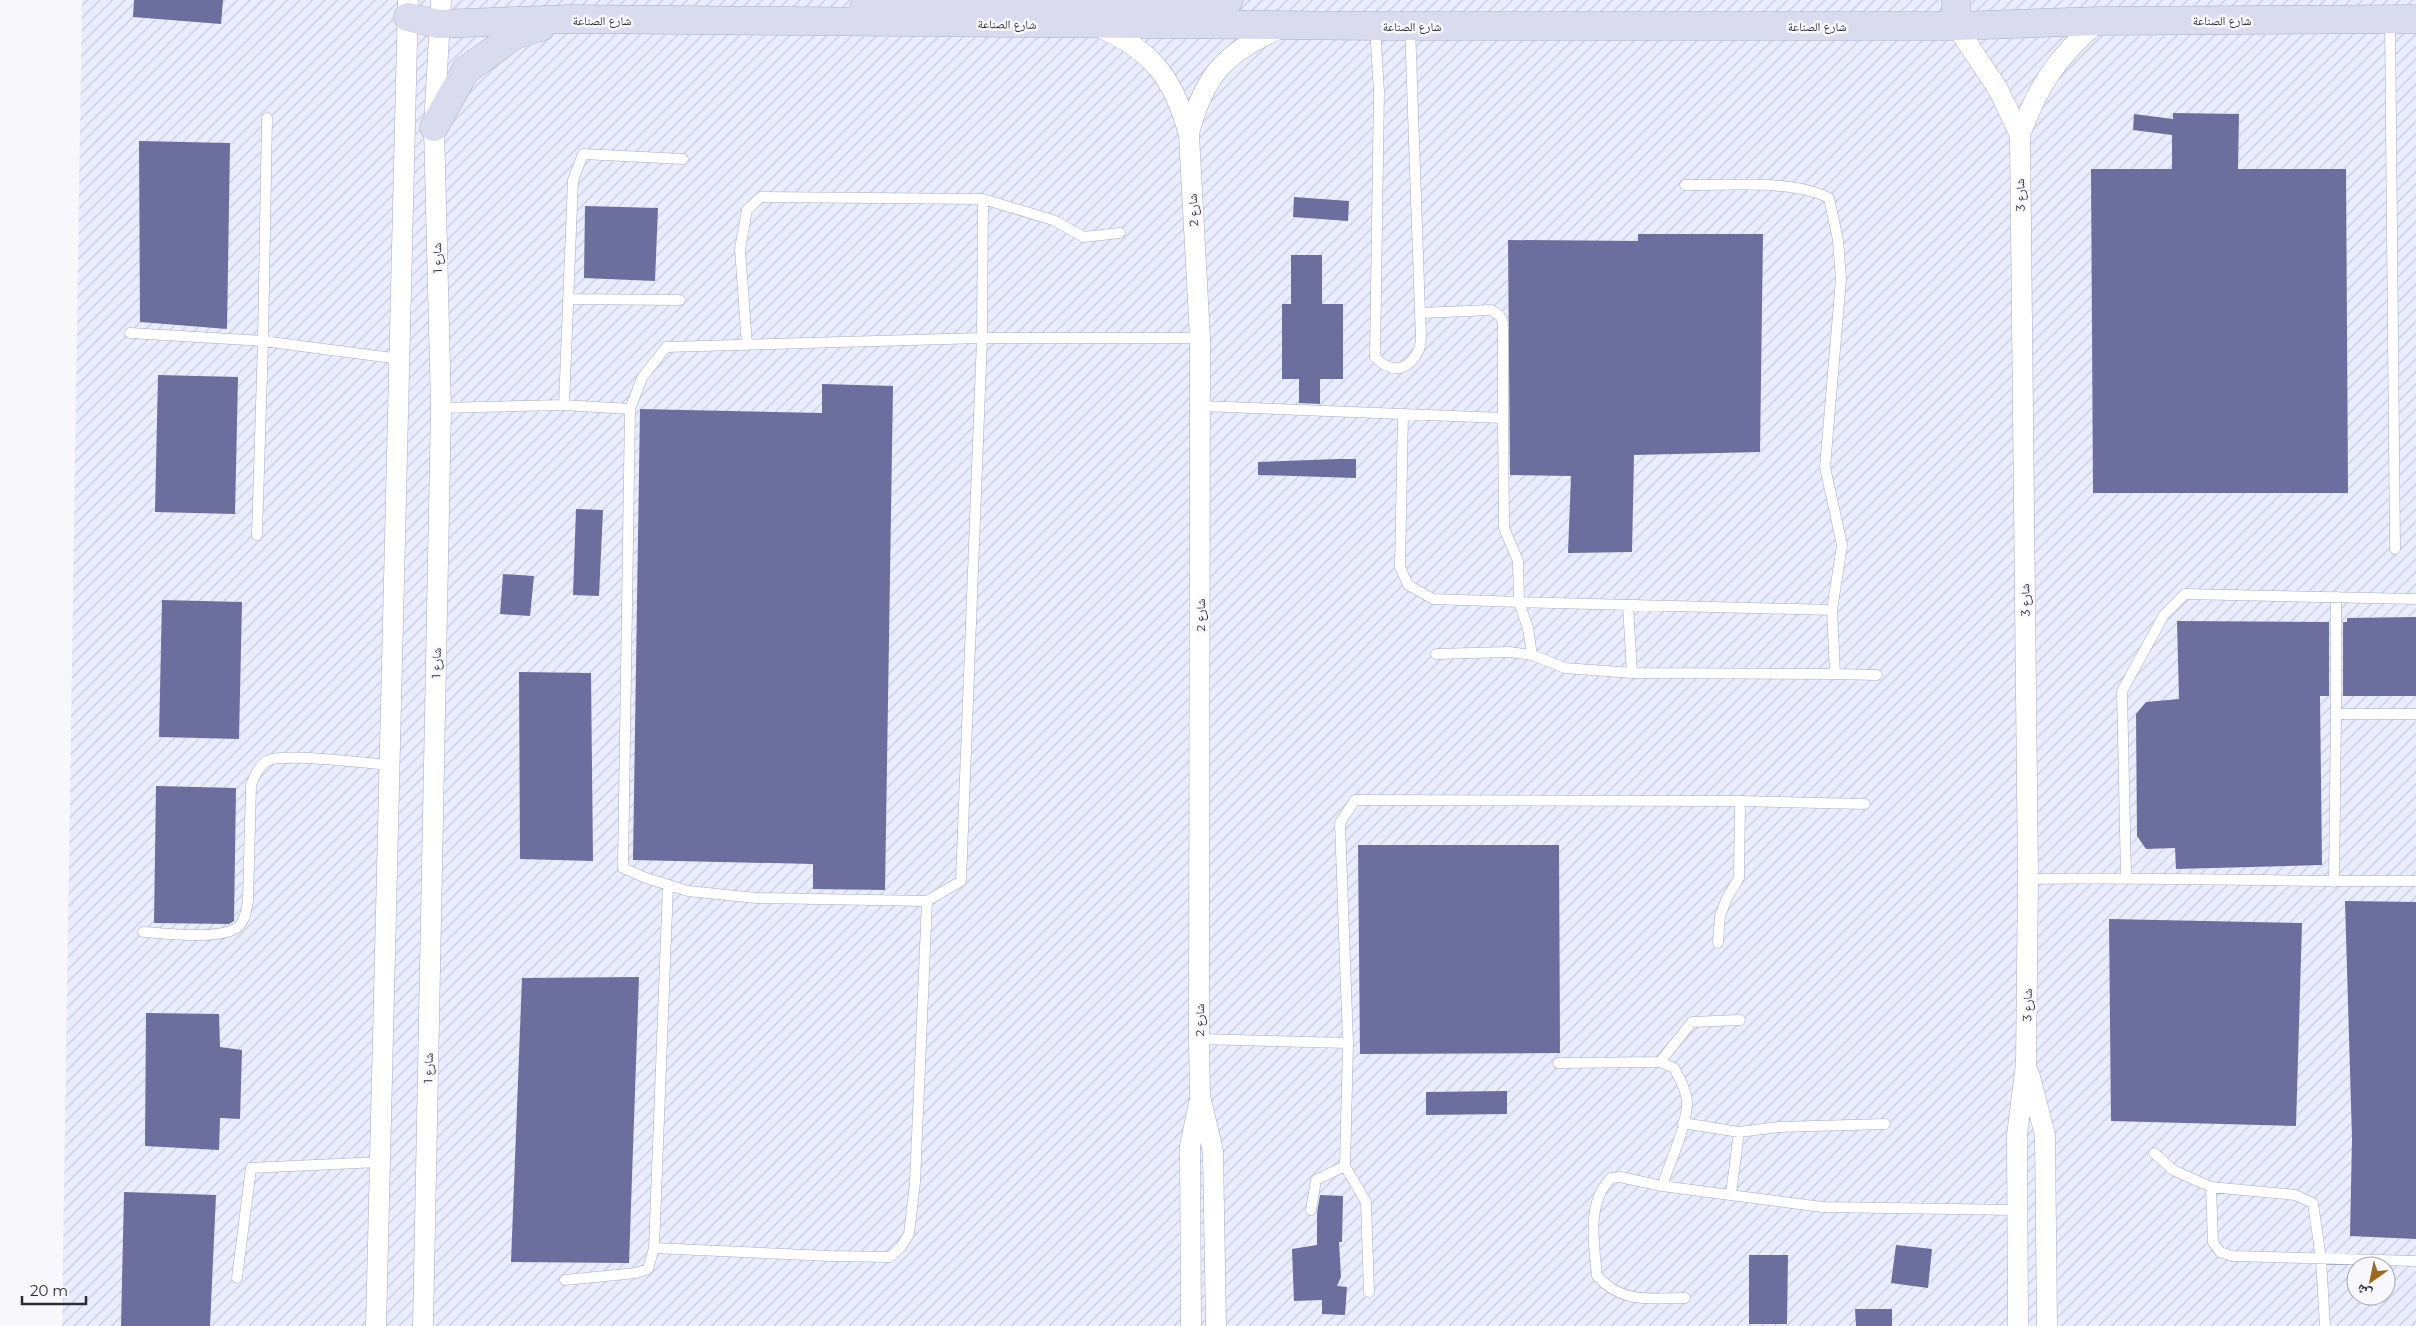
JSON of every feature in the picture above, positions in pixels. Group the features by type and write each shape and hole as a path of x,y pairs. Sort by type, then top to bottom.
{"street":[{"path":"809,22 862,8 930,0"},
{"path":"940,0 1210,4 1229,0"},
{"path":"376,1326 408,9"},
{"name":"شارع الصناعة","path":"408,9 569,19 1096,25 1410,26 1956,13 2099,21 2403,19"},
{"name":"شارع 1","path":"425,1322 442,408 434,127 440,12"},
{"name":"شارع 3","path":"1956,13 1998,89 2020,135"},
{"path":"434,127 466,70 515,35 569,19"},
{"name":"شارع 3","path":"2018,1317 2017,1135 2026,1064 2028,879 2020,135 2032,102 2050,71 2072,44 2099,21"},
{"name":"شارع 2","path":"1096,25 1123,38 1147,56 1167,79 1178,99 1189,135 1200,338 1198,1039 1200,1096 1213,1151 1216,1325"},
{"name":"شارع 2","path":"1189,135 1197,103 1213,75 1236,52 1287,25"},
{"name":"شارع 3","path":"2026,1064 2045,1135 2047,1326"},
{"name":"شارع 2","path":"1191,1326 1190,1146 1200,1096"},
{"path":"2047,1302 2060,1326"},
{"path":"2008,1326 2018,1317"}],"lane":[{"path":"2395,549 2403,19"},
{"path":"1375,26 1379,92 1375,357 1384,367 1396,369 1403,366 1419,348 1420,313 1410,26"},
{"path":"257,535 268,118"},
{"path":"564,405 573,180 583,154 684,159"},
{"path":"1686,185 1796,187 1815,191 1828,198 1838,240 1841,279 1825,467 1842,545 1832,610 1835,674"},
{"path":"747,345 740,249 747,210 760,197 984,199 1053,220 1084,236 1120,233"},
{"path":"984,199 982,338 961,881 926,901 756,898 688,891 623,868 630,408 642,378 666,347 982,338 1200,338"},
{"path":"568,299 680,300"},
{"path":"1420,313 1491,310 1500,316 1504,323 1504,528 1518,561 1519,602 1528,628 1532,655"},
{"path":"130,333 263,341 400,359"},
{"path":"442,408 564,405 630,408"},
{"path":"1200,406 1503,418"},
{"path":"1403,414 1400,567 1408,585 1433,599 1832,610"},
{"path":"2126,878 2122,691 2164,615 2185,594 2416,599"},
{"path":"2334,882 2336,597"},
{"path":"1628,605 1632,672"},
{"path":"1436,654 1509,652 1532,655 1565,668 1632,672 1877,675"},
{"path":"2336,714 2416,714"},
{"path":"143,932 208,935 227,932 238,927 245,917 248,901 251,785 258,770 268,760 286,759 390,765"},
{"path":"1370,1292 1366,1202 1345,1166 1348,1043 1340,823 1355,800 1740,801 1865,804"},
{"path":"1718,943 1720,916 1727,898 1739,878 1740,801"},
{"path":"2028,879 2126,878 2334,882 2416,881"},
{"path":"565,1280 648,1269 654,1248 668,885"},
{"path":"654,1248 890,1257 901,1247 909,1234 915,1183 926,901"},
{"path":"1660,1062 1692,1022 1740,1020"},
{"path":"1198,1039 1348,1043"},
{"path":"1558,1063 1660,1062 1674,1068 1684,1086 1687,1104 1683,1123 1662,1186"},
{"path":"1683,1123 1739,1132 1780,1127 1884,1124"},
{"path":"1731,1194 1739,1132"},
{"path":"2154,1153 2173,1170 2211,1187 2296,1195 2314,1203 2321,1258 2325,1326"},
{"path":"237,1278 251,1168 380,1162"},
{"path":"1311,1210 1316,1180 1345,1166"},
{"path":"1685,1298 1629,1298 1614,1291 1598,1276 1594,1213 1597,1198 1611,1178 1620,1177 1662,1186 1822,1207 2018,1210"},
{"path":"2211,1187 2212,1242 2220,1252 2232,1256 2416,1261"}],"shaded area":[{"path":"82,0 2416,0 2416,1326 62,1326"}],"building":[{"path":"134,0 223,0 221,24 133,17"},
{"path":"2173,113 2239,114 2238,169 2346,169 2348,493 2093,493 2091,169 2172,169 2172,135 2133,130 2134,114 2173,119"},
{"path":"139,141 230,143 227,329 140,322"},
{"path":"1294,197 1349,201 1348,221 1293,217"},
{"path":"585,206 658,208 655,281 584,278"},
{"path":"1638,234 1763,234 1760,452 1634,455 1632,552 1568,553 1571,476 1510,475 1508,240 1638,241"},
{"path":"1291,255 1322,255 1322,304 1343,304 1343,379 1320,379 1320,404 1299,403 1299,379 1282,379 1282,304 1291,304"},
{"path":"158,375 238,377 235,514 155,512"},
{"path":"822,384 893,386 885,890 813,889 813,864 633,860 640,409 822,413"},
{"path":"1356,459 1356,478 1258,475 1258,462"},
{"path":"576,509 603,510 599,596 573,595"},
{"path":"503,574 534,576 530,616 500,614"},
{"path":"162,600 242,602 239,739 159,737"},
{"path":"2416,617 2416,696 2343,696 2343,622 2347,622 2347,618"},
{"path":"2177,621 2329,622 2329,696 2320,696 2322,865 2176,869 2175,848 2146,849 2137,836 2136,714 2146,702 2179,699"},
{"path":"519,672 591,673 593,861 520,859"},
{"path":"156,786 236,788 234,921 229,924 154,923"},
{"path":"1358,845 1559,845 1560,1053 1360,1054"},
{"path":"2345,901 2416,902 2416,1239 2350,1236 2352,1138"},
{"path":"2109,919 2302,923 2296,1126 2111,1121"},
{"path":"639,977 629,1263 511,1262 522,978"},
{"path":"146,1013 219,1014 220,1047 242,1050 240,1119 220,1118 219,1150 145,1146"},
{"path":"1507,1091 1507,1114 1426,1115 1426,1092"},
{"path":"124,1192 216,1195 210,1326 121,1326"},
{"path":"1320,1195 1343,1196 1342,1242 1339,1242 1341,1277 1337,1286 1347,1287 1345,1315 1322,1314 1322,1300 1294,1301 1292,1249 1317,1245 1317,1213"},
{"path":"1896,1245 1932,1249 1928,1288 1891,1283"},
{"path":"1749,1255 1788,1255 1787,1324 1749,1324"},
{"path":"1855,1309 1892,1309 1892,1326 1856,1326"}]}
